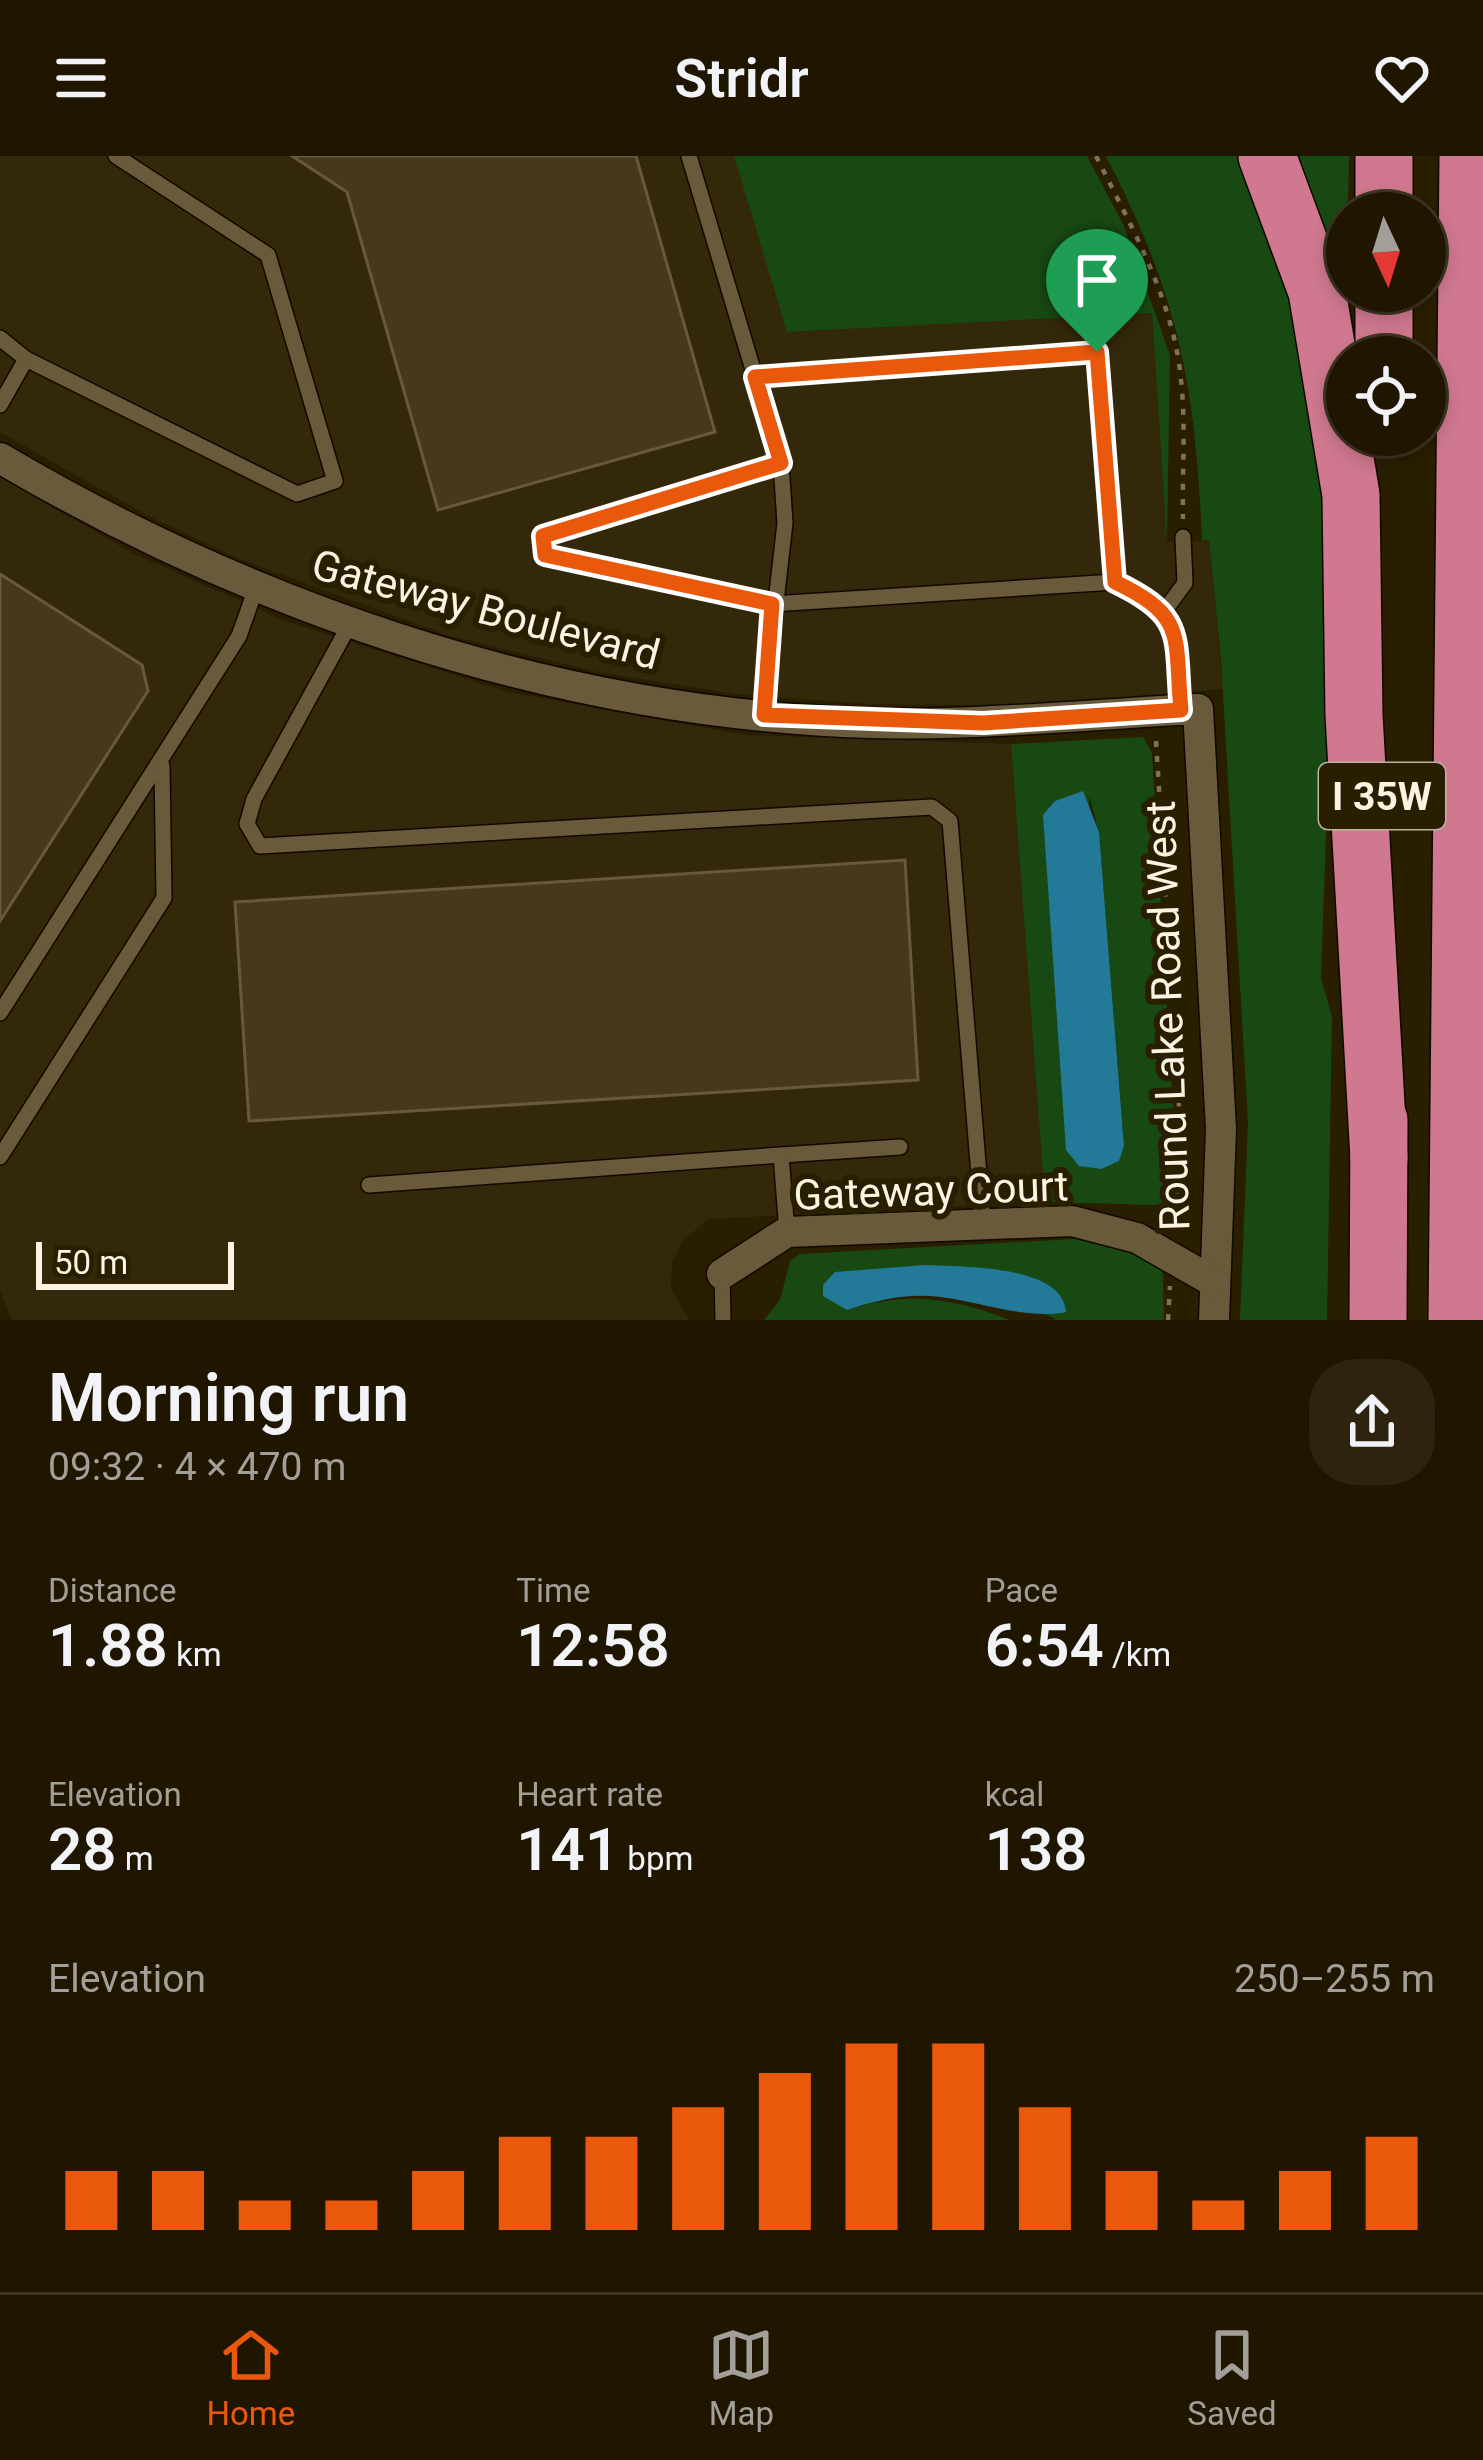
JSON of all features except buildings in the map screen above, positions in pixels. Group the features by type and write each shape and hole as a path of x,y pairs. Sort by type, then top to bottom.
{"highway":[{"path":"1267,156 1288,200 1317,291 1349,478 1356,548 1354,715 1379,1158"},
{"path":"1384,156 1384,192"},
{"name":"I 35W","path":"1457,1320 1468,156"},
{"name":"I 35W","path":"1378,1320 1384,456"},
{"path":"1457,955 1483,604"}],"street":[{"name":"Gateway Boulevard","path":"0,458 156,544 256,588 351,622 542,677 632,697 764,715 963,723 1178,710"},
{"name":"Round Lake Road West","path":"1178,710 1221,1129 1214,1320"},
{"name":"Gateway Court","path":"722,1274 787,1232 1072,1220 1137,1238 1214,1282"}],"lane":[{"path":"0,338 26,359 297,494 335,481 268,255 116,156"},
{"path":"689,156 781,463 785,523 772,604 764,715"},
{"path":"755,377 1097,352 1115,582"},
{"path":"0,405 26,359"},
{"path":"781,463 543,536 545,555 772,604 1115,582 1165,610 1173,626 1178,710"},
{"path":"1165,610 1185,583 1183,537"},
{"path":"0,1013 239,636 256,588"},
{"path":"351,622 254,799 247,824 260,846 932,807 950,820 983,1224"},
{"path":"0,1157 164,898 162,763"},
{"path":"369,1185 900,1147"},
{"path":"781,1155 787,1232"},
{"path":"722,1274 723,1320"}],"path":[{"path":"1096,156 1139,244 1174,336 1182,381 1183,537"},
{"path":"1168,1320 1180,1123 1178,710"}],"shaded area":[{"path":"0,156 734,156 788,332 1152,312 1167,542 1209,540 1223,689 1028,706 870,704 736,694 598,672 447,635 242,560 152,518 0,432"},
{"path":"0,477 134,554 288,622 508,692 745,735 1011,744 1045,1202 708,1219 682,1242 672,1263 671,1289 689,1320 12,1320 0,1290"}],"green space":[{"path":"734,156 1087,156 1124,226 1170,355 1167,543 1152,313 787,332"},
{"path":"1106,156 1251,156 1315,338 1332,662 1321,978 1332,1017 1327,1320 1240,1320 1248,1123 1221,660 1209,540 1202,540 1194,433 1179,342 1151,254"},
{"path":"1280,156 1349,156 1348,192 1326,192 1326,251 1317,251"},
{"path":"1143,737 1152,753 1174,1123 1168,1202 1045,1202 1011,744","holes":["1089,795 1099,832 1124,1146 1119,1161 1089,1168"]},
{"path":"1074,1239 1162,1244 1164,1320 1052,1320 1056,1319 925,1265 847,1310 890,1300 929,1299 1010,1320 764,1320 780,1300 790,1261 800,1254"}],"water":[{"path":"1083,791 1099,832 1124,1146 1119,1161 1101,1169 1079,1166 1066,1150 1043,815 1055,801"},
{"path":"925,1265 984,1268 1029,1277 1061,1296 1066,1312 1020,1312 928,1296 893,1298 847,1310 823,1296 823,1285 835,1272"}],"route":[{"path":"1097,352 1115,582 1165,610 1173,626 1181,710 983,723 824,721 764,715 772,604 545,555 543,536 781,463 755,377 1097,352"}]}
